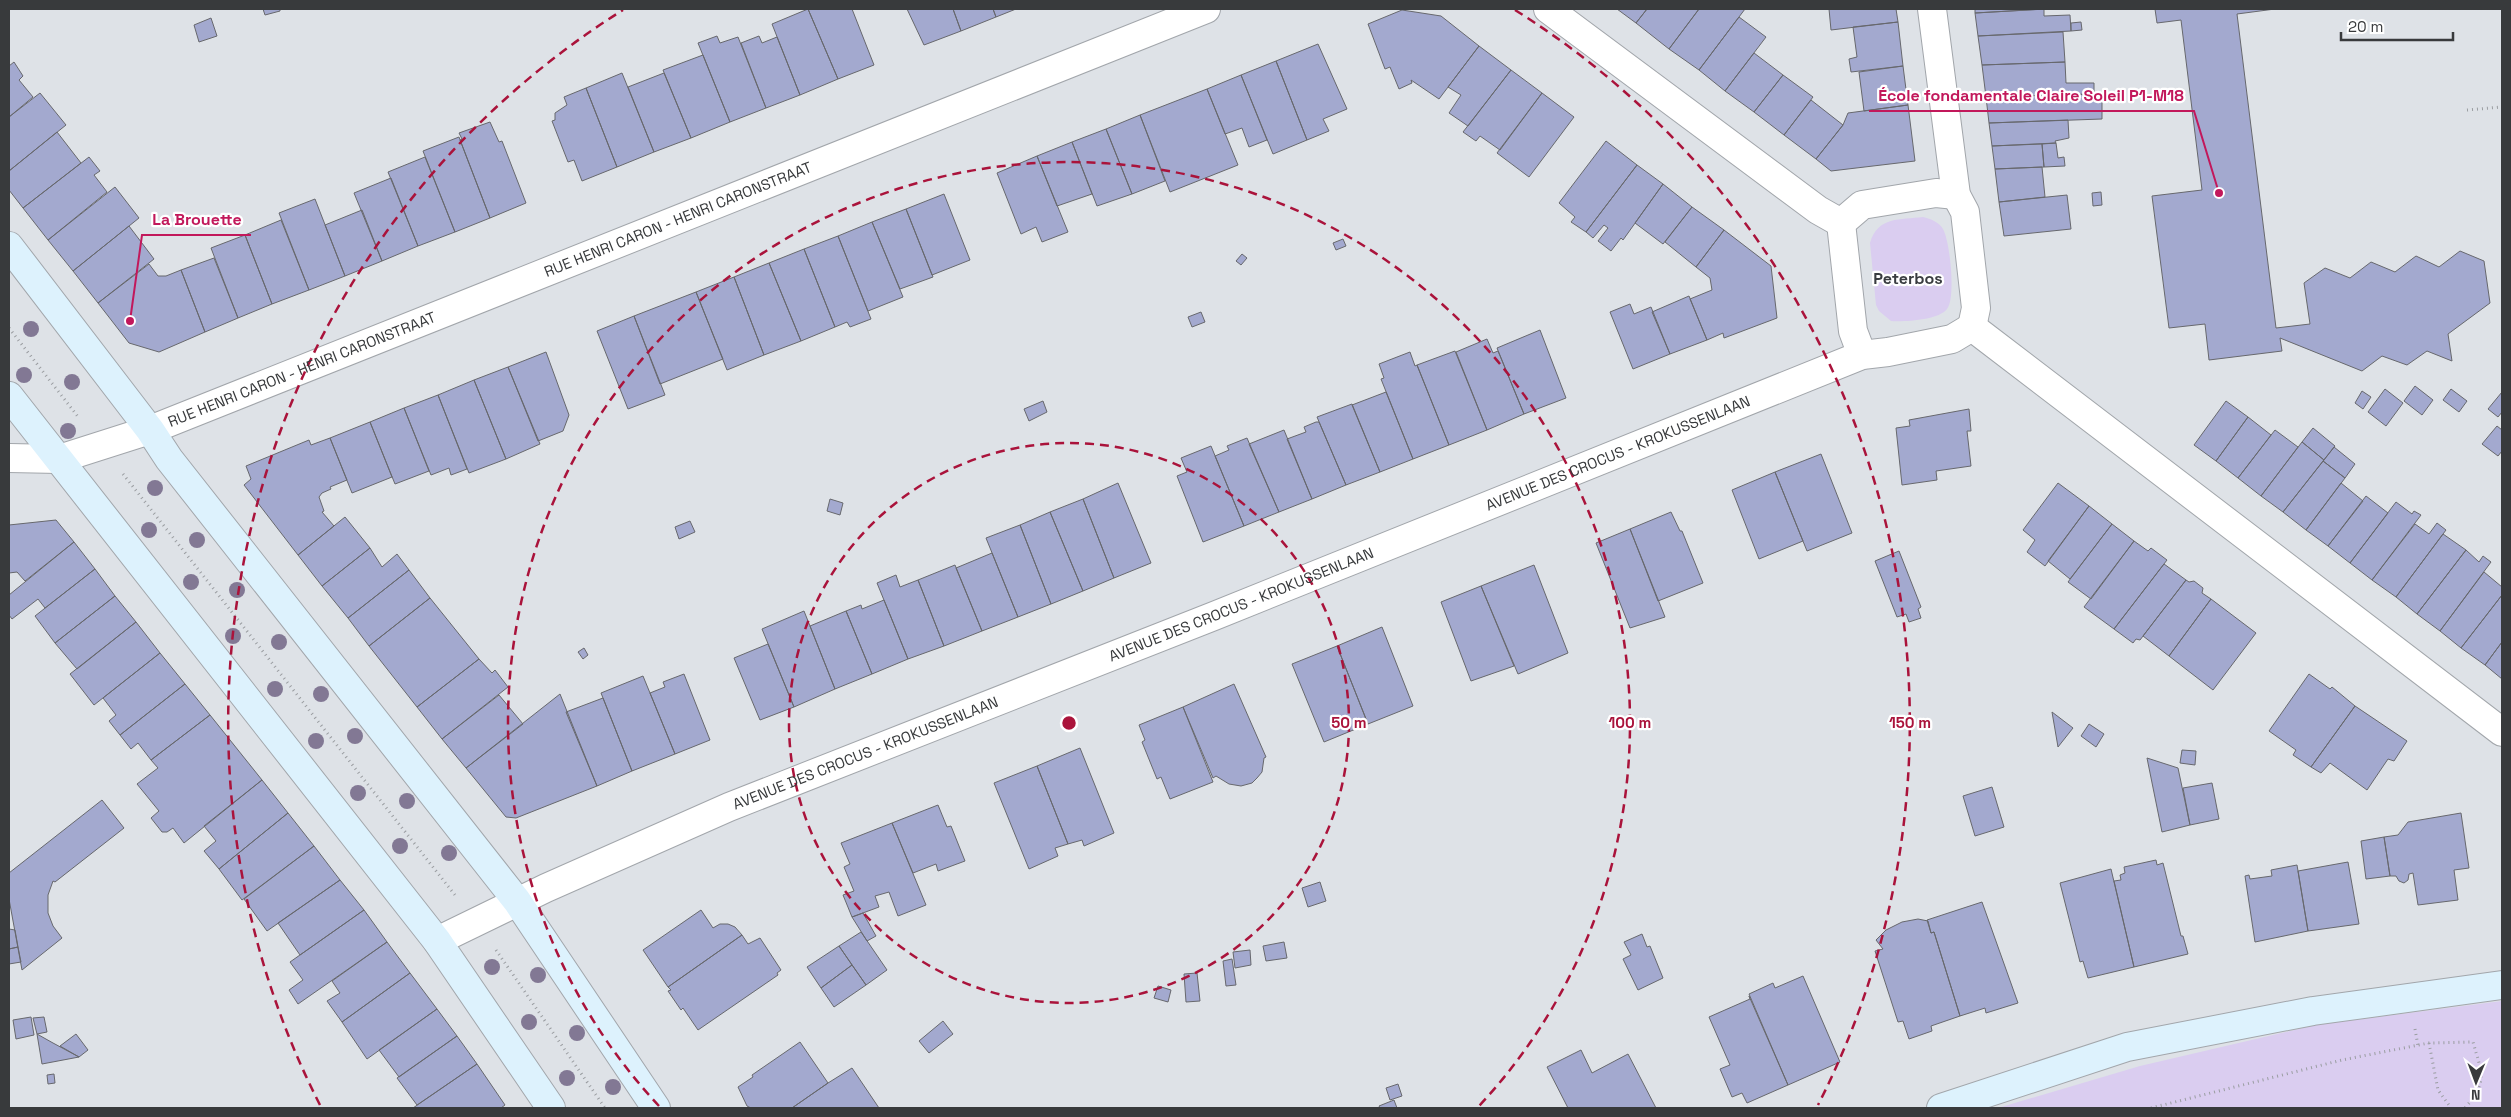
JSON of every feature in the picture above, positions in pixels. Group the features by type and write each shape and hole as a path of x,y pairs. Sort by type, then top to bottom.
{"street":[{"name":"RUE HENRI CARON - HENRI CARONSTRAAT","path":"9,458 59,458 150,430 1206,9"},
{"path":"1548,9 1818,210 1841,222"},
{"path":"1932,9 1956,195 1965,212 1976,308 1972,326 2502,732"},
{"path":"1841,222 1862,205 1936,193 1956,195"},
{"path":"1841,222 1853,331 1862,355"},
{"path":"9,246 150,430 169,459 518,902 656,1108"},
{"name":"AVENUE DES CROCUS - KROKUSSENLAAN","path":"437,941 476,921 729,807 1214,616 1862,355 1888,352 1952,339 1972,326"},
{"path":"9,396 437,941 551,1108"},
{"path":"1941,1108 2127,1047 2313,1012 2502,985"}],"path":[{"path":"2467,110 2502,107"},
{"path":"9,328 476,921 605,1108"},
{"path":"2150,1108 2342,1060 2429,1043 2473,1042 2483,1076 2475,1096 2465,1108"},
{"path":"2429,1043 2438,1090 2451,1108"}],"shaded area":[{"path":"1923,217 1939,224 1946,235 1952,282 1950,303 1943,313 1937,316 1912,321 1891,321 1879,311 1876,305 1870,243 1878,228 1884,224 1898,219"},
{"path":"2502,1001 2502,1108 1998,1108 2140,1066 2316,1025"}],"building":[{"path":"263,9 280,9 280,11 265,15"},
{"path":"808,9 838,79 800,95 772,24"},
{"path":"808,9 852,9 874,65 838,79"},
{"path":"907,9 953,9 961,31 924,45"},
{"path":"953,9 993,9 996,17 961,31"},
{"path":"993,9 1016,9 996,17"},
{"path":"1617,9 1647,9 1636,23"},
{"path":"1647,9 1699,9 1669,49 1636,23"},
{"path":"1699,9 1745,9 1699,70 1669,49"},
{"path":"1829,9 1896,9 1898,22 1831,30"},
{"path":"1975,9 2046,9 1975,13"},
{"path":"2044,9 2044,16 2070,15 2071,31 1978,36 1975,13"},
{"path":"2155,9 2275,9 2237,14 2276,328 2310,324 2304,283 2325,268 2350,278 2371,262 2395,272 2416,256 2439,267 2460,251 2484,261 2490,303 2448,334 2452,361 2427,351 2407,365 2382,356 2362,371 2280,338 2282,351 2209,360 2205,324 2169,328 2152,196 2202,190 2181,20 2157,23"},
{"path":"1402,10 1441,16 1479,46 1439,99 1411,80 1412,83 1399,89 1390,67 1385,69 1368,24"},
{"path":"1739,17 1766,37 1725,91 1699,70"},
{"path":"211,18 217,36 199,42 194,25"},
{"path":"1898,22 1903,66 1851,72 1849,59 1857,57 1853,27"},
{"path":"2081,22 2082,30 2071,31 2071,23"},
{"path":"2063,32 2065,62 1982,65 1978,36"},
{"path":"717,36 720,43 738,37 766,108 730,122 698,43"},
{"path":"759,36 762,43 777,37 800,95 766,108 741,43"},
{"path":"1318,44 1347,109 1323,119 1329,131 1307,140 1276,61"},
{"path":"1479,46 1511,70 1468,126 1449,113 1461,95 1448,87"},
{"path":"1754,53 1783,75 1754,112 1725,91"},
{"path":"703,55 730,122 691,138 663,70"},
{"path":"1276,61 1307,140 1273,154 1241,75"},
{"path":"14,62 23,76 19,80 33,97 9,117 9,66"},
{"path":"2065,62 2066,83 2094,83 2094,94 1986,97 1982,65"},
{"path":"1903,66 1908,105 1864,111 1859,72"},
{"path":"1511,70 1542,93 1500,150 1480,136 1476,141 1463,132"},
{"path":"622,73 654,152 617,167 586,88"},
{"path":"664,73 691,138 654,152 628,87"},
{"path":"1241,75 1267,140 1249,147 1242,128 1225,134 1207,89"},
{"path":"1783,75 1813,97 1784,135 1754,112"},
{"path":"586,88 617,167 582,181 574,160 568,162 552,121 555,120 555,113 567,105 564,97"},
{"path":"1207,89 1238,165 1170,192 1140,115"},
{"path":"40,93 66,125 9,171 9,117"},
{"path":"1542,93 1574,117 1529,177 1497,153"},
{"path":"2090,94 2090,101 2102,101 2102,119 1989,123 1986,97"},
{"path":"1811,100 1843,125 1816,159 1784,135"},
{"path":"1908,105 1915,161 1831,171 1816,159 1843,125 1848,113"},
{"path":"1140,115 1165,181 1132,194 1106,129"},
{"path":"2068,120 2069,138 2055,141 2056,143 1992,146 1989,123"},
{"path":"490,122 499,142 502,141 526,203 490,218 459,133"},
{"path":"1106,129 1132,194 1097,206 1072,142"},
{"path":"57,132 81,163 23,208 9,190 9,171"},
{"path":"459,137 490,218 455,232 423,151"},
{"path":"1606,141 1637,165 1586,232 1571,222 1575,217 1559,203"},
{"path":"1072,142 1092,194 1057,206 1037,156"},
{"path":"2056,143 2058,158 2064,157 2065,166 2044,167 2042,144"},
{"path":"2042,144 2044,167 1995,169 1992,146"},
{"path":"1037,156 1068,232 1042,242 1036,227 1021,234 997,173"},
{"path":"89,157 100,171 94,175 107,192 48,240 23,208"},
{"path":"425,157 455,232 418,246 388,172"},
{"path":"1637,165 1663,184 1623,240 1621,238 1611,251 1598,241 1608,228 1604,225 1593,238 1586,232"},
{"path":"2042,167 2045,197 1999,202 1995,169"},
{"path":"391,178 418,246 382,261 354,193"},
{"path":"1663,184 1692,207 1663,244 1635,223"},
{"path":"115,187 139,218 73,271 48,240"},
{"path":"2101,192 2102,205 2093,206 2092,193"},
{"path":"944,194 970,260 932,275 906,209"},
{"path":"2067,195 2071,229 2004,236 1999,202"},
{"path":"315,199 345,276 309,290 279,213"},
{"path":"1692,207 1724,230 1696,267 1665,242"},
{"path":"906,209 933,277 900,289 872,222"},
{"path":"362,210 382,261 345,276 325,225"},
{"path":"281,220 309,290 272,304 245,235"},
{"path":"872,222 903,297 868,311 838,236"},
{"path":"129,226 154,259 98,303 73,271"},
{"path":"1724,230 1771,266 1777,318 1724,338 1723,333 1707,340 1690,299 1712,290 1710,278 1696,267"},
{"path":"245,235 272,304 238,318 211,248"},
{"path":"838,236 871,319 850,327 847,322 835,327 804,249"},
{"path":"1343,239 1346,246 1336,250 1333,243"},
{"path":"804,249 835,327 801,341 769,263"},
{"path":"1242,254 1247,258 1241,265 1236,261"},
{"path":"214,258 238,318 205,332 181,270"},
{"path":"769,263 801,341 764,355 734,277"},
{"path":"149,264 158,276 166,276 181,270 205,332 159,352 129,343 98,303"},
{"path":"734,277 764,355 727,370 696,292"},
{"path":"696,292 723,359 660,384 634,316"},
{"path":"1689,296 1707,340 1670,354 1652,312"},
{"path":"1630,304 1634,314 1651,307 1670,354 1633,369 1610,312"},
{"path":"1201,312 1205,322 1192,327 1188,317"},
{"path":"634,316 665,395 628,409 597,331"},
{"path":"1540,330 1566,398 1524,414 1497,348"},
{"path":"1487,339 1493,353 1498,351 1524,414 1487,430 1456,352"},
{"path":"1455,351 1487,430 1449,445 1417,365"},
{"path":"546,352 569,415 563,431 538,441 508,367"},
{"path":"1410,352 1449,445 1413,459 1381,379 1384,378 1379,364"},
{"path":"508,367 540,444 506,459 474,380"},
{"path":"474,380 506,459 469,473 438,395"},
{"path":"2415,386 2433,400 2422,415 2404,401"},
{"path":"2385,389 2403,403 2386,426 2368,412"},
{"path":"2451,389 2467,401 2459,412 2443,400"},
{"path":"2362,391 2371,397 2363,409 2355,403"},
{"path":"1386,392 1413,459 1380,472 1352,405"},
{"path":"2502,392 2502,412 2498,417 2488,409"},
{"path":"438,395 467,469 451,475 449,468 431,475 404,408"},
{"path":"1043,401 1047,412 1029,421 1024,409"},
{"path":"2226,401 2248,417 2216,461 2194,445"},
{"path":"1352,404 1380,472 1346,485 1317,417"},
{"path":"404,408 429,471 395,484 370,422"},
{"path":"1969,409 1971,431 1967,431 1971,466 1936,471 1937,480 1902,485 1896,428 1910,426 1909,420"},
{"path":"2248,417 2271,435 2238,478 2216,461"},
{"path":"370,422 392,477 352,493 330,438"},
{"path":"1319,422 1346,485 1312,499 1287,439 1306,432 1304,427"},
{"path":"2497,426 2502,430 2502,451 2498,456 2482,444"},
{"path":"2313,428 2335,446 2324,460 2302,442"},
{"path":"1284,430 1312,499 1279,512 1249,444"},
{"path":"2275,430 2298,447 2261,496 2238,478"},
{"path":"330,438 347,480 330,487 331,489 322,493 319,497 324,511 322,512 334,526 298,555 244,485 251,479 246,466 309,440 311,445"},
{"path":"1247,438 1279,512 1244,526 1215,456 1229,450 1227,446"},
{"path":"2302,442 2324,460 2283,512 2261,496"},
{"path":"1211,446 1244,526 1203,542 1177,476 1187,472 1181,458"},
{"path":"2334,447 2355,464 2345,478 2323,461"},
{"path":"1821,454 1852,533 1807,551 1775,472"},
{"path":"2323,461 2345,478 2306,530 2283,512"},
{"path":"1775,472 1803,541 1759,559 1732,490"},
{"path":"1118,483 1151,563 1114,578 1083,499"},
{"path":"2058,483 2089,506 2045,566 2027,552 2035,540 2023,530"},
{"path":"2341,483 2363,501 2328,546 2306,530"},
{"path":"2366,496 2388,513 2350,563 2328,546"},
{"path":"830,499 843,503 840,515 827,511"},
{"path":"1083,499 1114,578 1083,591 1050,512"},
{"path":"2396,502 2412,514 2414,511 2421,515 2372,580 2350,563"},
{"path":"2089,506 2112,524 2070,579 2048,561"},
{"path":"1050,512 1083,591 1051,604 1020,525"},
{"path":"1671,512 1680,531 1682,531 1703,583 1658,601 1630,529"},
{"path":"345,517 370,548 322,586 298,555"},
{"path":"56,520 74,542 25,581 17,572 9,573 9,525"},
{"path":"690,521 695,532 679,539 675,527"},
{"path":"2437,523 2446,530 2396,597 2372,580 2415,524 2429,534"},
{"path":"2112,524 2134,541 2091,599 2068,582"},
{"path":"1020,525 1051,604 1018,617 986,538"},
{"path":"1630,529 1665,617 1630,628 1596,543"},
{"path":"2443,534 2466,550 2417,614 2396,597"},
{"path":"2134,541 2148,551 2151,548 2167,560 2114,629 2084,607"},
{"path":"74,542 95,569 45,608 38,599 12,619 9,615 9,595"},
{"path":"370,548 382,567 397,554 409,570 348,618 322,586"},
{"path":"2466,550 2479,562 2483,556 2491,562 2440,631 2417,614"},
{"path":"1899,551 1921,607 1918,609 1921,618 1909,622 1906,614 1897,617 1875,561"},
{"path":"992,553 1018,617 982,631 956,568"},
{"path":"2164,564 2186,580 2140,640 2136,639 2133,643 2114,629"},
{"path":"955,565 982,631 944,646 918,580"},
{"path":"1534,565 1568,653 1518,674 1481,586"},
{"path":"95,569 115,596 55,643 35,616"},
{"path":"409,570 430,598 369,646 348,618"},
{"path":"2484,572 2502,587 2502,595 2461,648 2440,631"},
{"path":"896,575 900,587 918,580 944,646 908,659 877,583"},
{"path":"2186,580 2189,582 2194,581 2203,588 2202,593 2211,599 2169,656 2143,636"},
{"path":"1481,586 1514,666 1471,681 1441,602"},
{"path":"2502,595 2502,642 2485,665 2461,648"},
{"path":"115,596 136,622 77,669 55,643"},
{"path":"430,598 479,659 417,707 369,646"},
{"path":"2211,599 2256,633 2213,690 2169,656"},
{"path":"884,600 908,659 872,674 846,611 861,605 862,609"},
{"path":"804,611 835,689 794,707 762,629"},
{"path":"846,611 872,674 835,689 810,626"},
{"path":"136,622 160,653 94,705 70,674"},
{"path":"1382,627 1413,706 1368,724 1337,646"},
{"path":"2502,642 2502,679 2485,665"},
{"path":"768,644 794,707 760,720 734,658"},
{"path":"1337,646 1368,724 1324,742 1292,664"},
{"path":"584,648 588,655 583,659 578,652"},
{"path":"160,653 185,684 120,735 109,721 116,715 103,698"},
{"path":"479,659 492,673 495,670 508,687 442,739 417,707"},
{"path":"684,674 710,740 675,754 650,693 665,687 663,682"},
{"path":"2309,674 2330,689 2332,687 2355,706 2311,767 2293,755 2296,750 2269,731"},
{"path":"643,676 675,754 632,771 601,693"},
{"path":"185,684 210,715 151,760 138,743 131,749 120,735"},
{"path":"1234,684 1266,757 1264,758 1262,772 1257,778 1252,783 1241,786 1229,784 1216,776 1213,778 1183,707"},
{"path":"560,694 597,786 516,818 506,817 466,768"},
{"path":"499,695 523,724 466,768 442,739"},
{"path":"603,698 632,771 597,786 566,712"},
{"path":"2355,706 2407,741 2394,761 2388,759 2367,790 2330,763 2321,773 2311,767"},
{"path":"1183,707 1213,782 1170,799 1161,777 1157,779 1142,742 1145,740 1139,725"},
{"path":"2052,712 2073,728 2058,747"},
{"path":"210,715 262,780 184,843 173,828 167,832 162,832 151,818 159,811 137,784 158,768 151,760"},
{"path":"2089,724 2104,734 2096,747 2081,736"},
{"path":"1080,748 1114,833 1084,846 1082,840 1068,844 1037,766"},
{"path":"2182,750 2196,751 2195,765 2180,763"},
{"path":"2147,758 2178,768 2190,825 2162,832"},
{"path":"1037,766 1068,844 1055,848 1058,856 1029,869 994,783"},
{"path":"262,780 288,813 219,869 204,851 216,841 204,826"},
{"path":"2212,783 2219,819 2190,825 2183,788"},
{"path":"1992,787 2004,827 1975,836 1963,796"},
{"path":"102,800 124,828 55,882 53,881 48,895 48,913 53,926 62,938 22,970 9,899 9,873"},
{"path":"938,805 947,827 951,826 965,861 938,871 936,864 913,873 892,823"},
{"path":"288,813 314,846 242,900 219,869"},
{"path":"2461,813 2469,868 2454,870 2458,900 2418,905 2413,873 2409,874 2408,880 2404,883 2399,881 2396,876 2390,876 2384,837 2398,835 2408,822"},
{"path":"892,823 926,905 898,916 889,892 875,896 879,907 852,917 843,895 854,891 844,867 850,864 841,843"},
{"path":"2384,837 2390,876 2366,879 2361,841"},
{"path":"314,846 340,880 267,931 244,899"},
{"path":"2156,860 2157,865 2163,863 2181,936 2183,936 2188,954 2134,967 2114,881 2121,880 2120,875 2125,873 2124,867"},
{"path":"2348,862 2359,924 2308,931 2298,871"},
{"path":"2297,865 2308,931 2255,942 2245,876 2249,875 2250,879 2272,876 2271,870"},
{"path":"2111,869 2134,967 2088,978 2083,961 2080,962 2060,883"},
{"path":"340,880 364,910 300,955 278,923"},
{"path":"1320,882 1326,901 1308,907 1302,888"},
{"path":"1982,902 2018,1003 1986,1013 1985,1008 1960,1016 1934,932 1931,933 1927,920"},
{"path":"364,910 387,942 298,1004 289,990 303,980 290,962"},
{"path":"701,910 713,928 720,924 728,924 735,927 742,935 668,987 643,950"},
{"path":"863,913 876,936 867,941 852,917"},
{"path":"1918,919 1928,921 1931,933 1934,932 1960,1016 1931,1026 1932,1031 1909,1039 1903,1021 1898,1022 1875,951 1883,949 1876,940 1886,930 1902,922"},
{"path":"9,929 15,930 18,947 9,949"},
{"path":"861,932 887,970 866,985 839,946"},
{"path":"1642,934 1647,947 1650,946 1663,978 1638,990 1623,959 1631,955 1624,942"},
{"path":"742,935 748,944 760,938 781,970 777,973 778,975 698,1030 683,1008 681,1010 668,991 671,990 668,987"},
{"path":"387,942 410,973 342,1022 327,1001 340,993 332,981"},
{"path":"1284,942 1287,958 1266,961 1263,946"},
{"path":"839,946 852,965 821,988 807,967"},
{"path":"18,947 21,962 9,964 9,949"},
{"path":"1250,950 1251,965 1235,968 1233,952"},
{"path":"1232,959 1236,985 1226,986 1223,961"},
{"path":"852,965 866,985 834,1007 821,988"},
{"path":"410,973 437,1009 367,1059 342,1022"},
{"path":"1197,973 1200,1001 1186,1002 1184,974"},
{"path":"1803,976 1840,1062 1788,1085 1749,994 1773,983 1775,988"},
{"path":"1158,986 1171,990 1168,1002 1154,998"},
{"path":"1749,996 1788,1085 1747,1103 1742,1093 1732,1097 1720,1069 1730,1065 1709,1017 1750,999"},
{"path":"437,1009 457,1036 399,1077 379,1050"},
{"path":"31,1017 34,1035 16,1039 13,1020"},
{"path":"44,1017 47,1032 37,1034 33,1018"},
{"path":"943,1021 953,1034 929,1053 919,1041"},
{"path":"37,1034 53,1043 79,1057 42,1064"},
{"path":"76,1034 88,1050 79,1057 60,1046"},
{"path":"457,1036 477,1064 417,1105 397,1078"},
{"path":"800,1042 828,1083 792,1108 751,1108 747,1106 738,1087"},
{"path":"1581,1050 1592,1073 1628,1054 1656,1108 1568,1108 1547,1067"},
{"path":"477,1064 505,1105 501,1108 413,1108"},
{"path":"852,1068 879,1108 792,1108 828,1083"},
{"path":"54,1074 55,1083 48,1084 47,1075"},
{"path":"1398,1084 1402,1096 1390,1100 1386,1088"},
{"path":"1394,1100 1397,1108 1380,1108 1379,1106"}],"place":[{"name":"École fondamentale Claire Soleil P1-M18","path":"2219,193"},
{"name":"La Brouette","path":"130,321"}],"district":[{"name":"Peterbos","path":"1908,278"}]}
